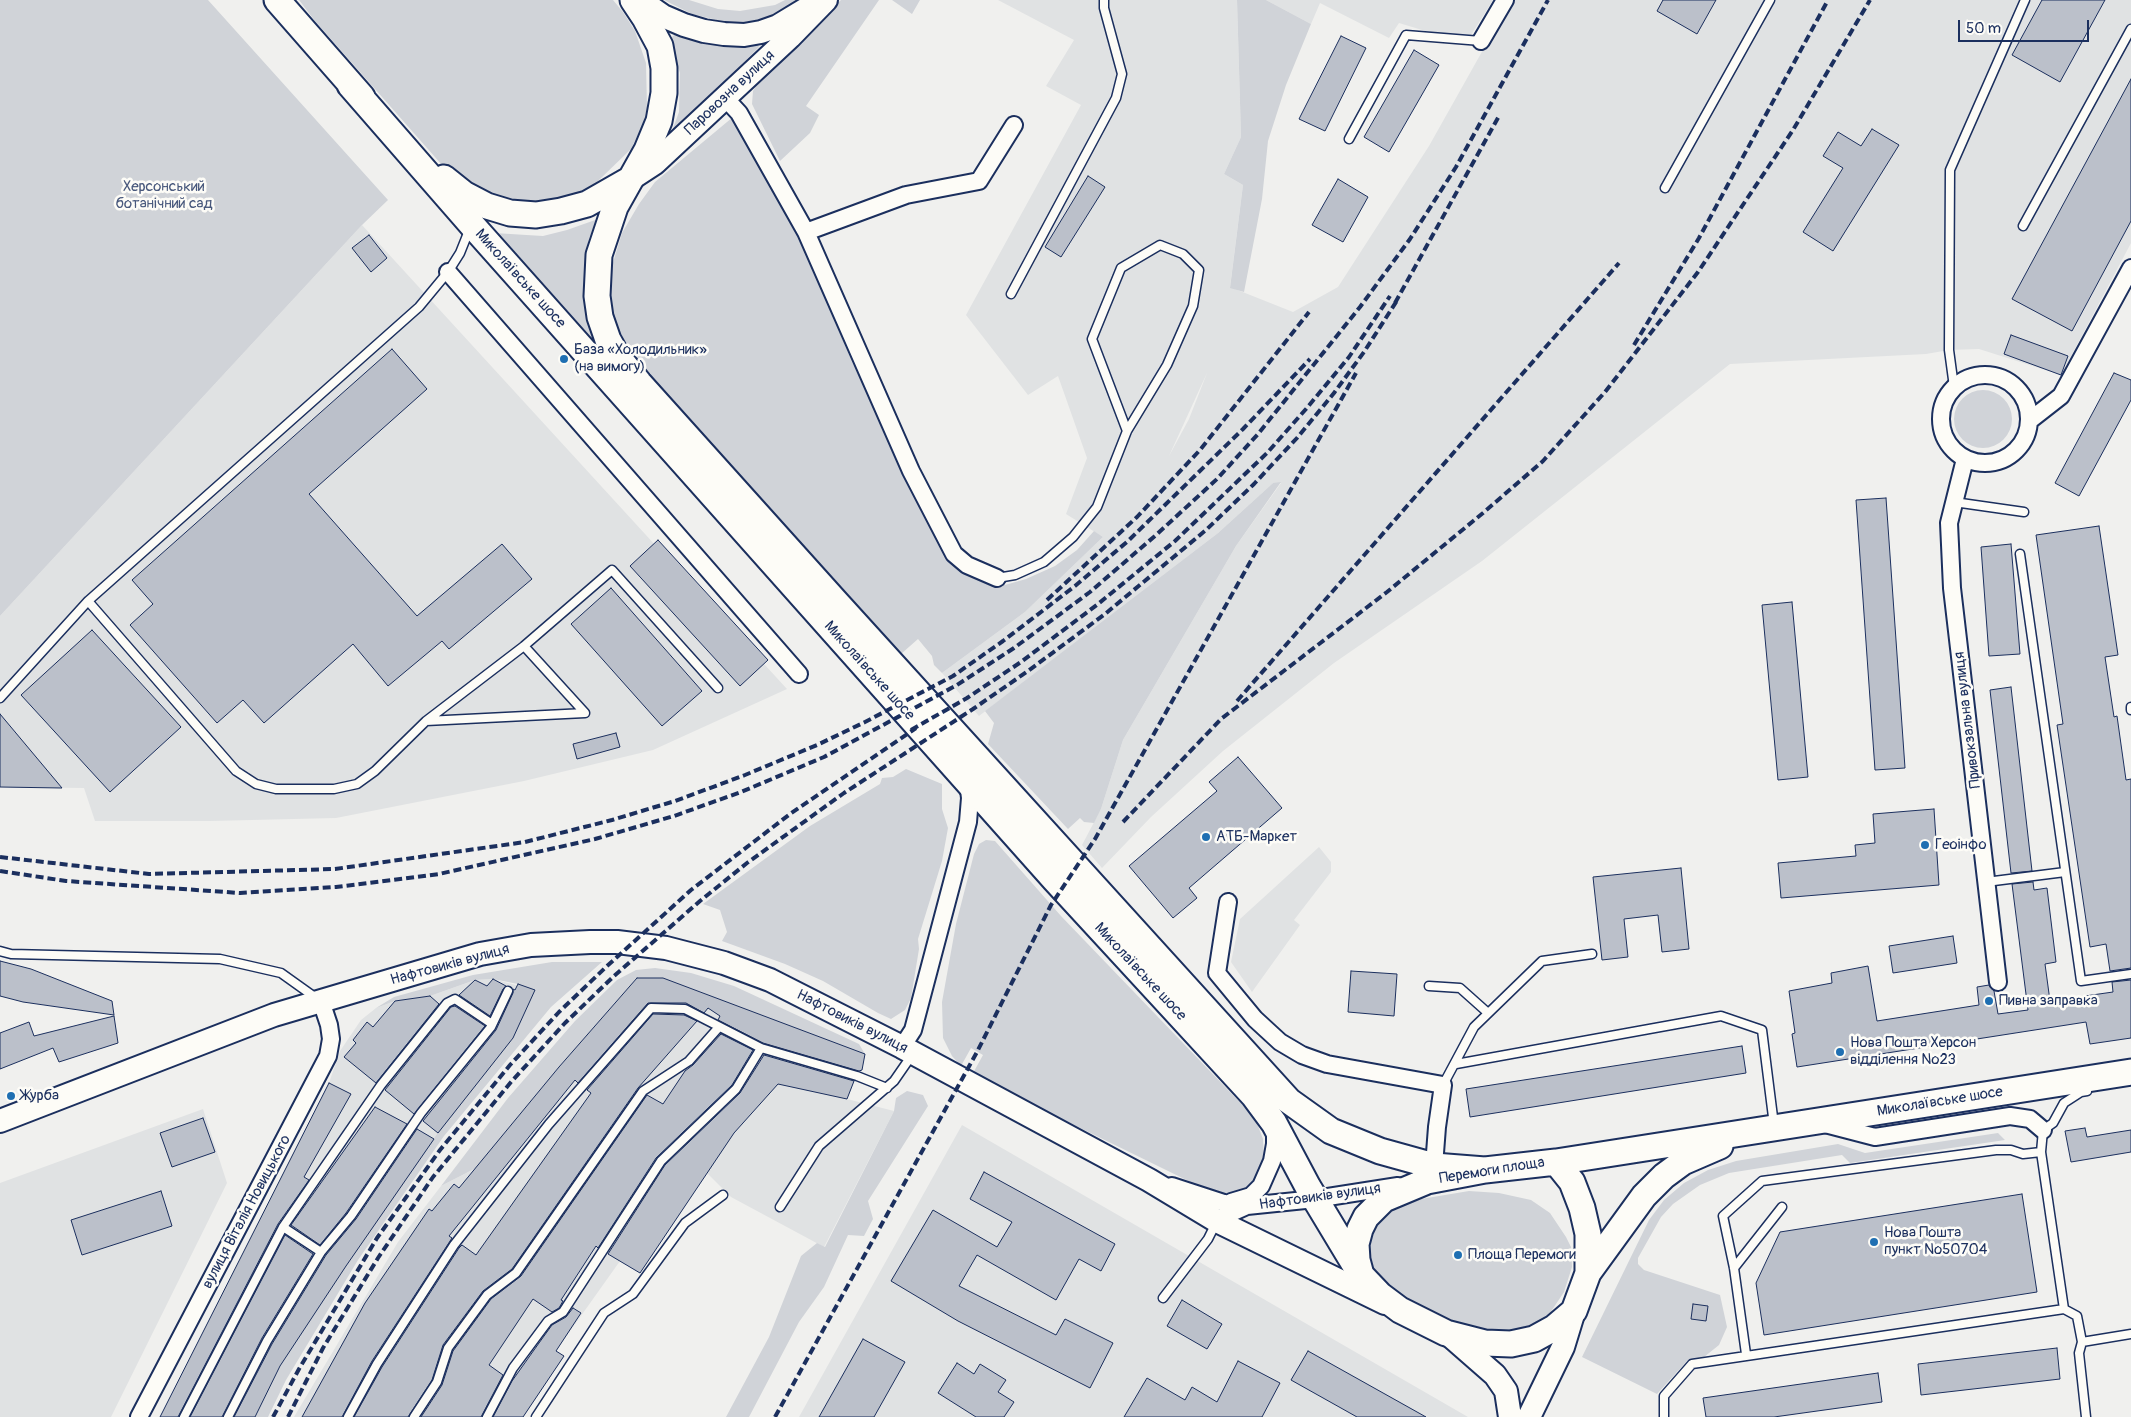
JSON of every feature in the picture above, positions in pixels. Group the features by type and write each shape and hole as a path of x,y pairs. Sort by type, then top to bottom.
{"main road":[{"name":"Миколаївське шосе","path":"632,0 645,18 660,46 664,68 664,93 659,121 647,150 615,207 599,255 597,296 602,326 617,356 639,383 1289,1101 1309,1117 1338,1135 1380,1151 1430,1174 1485,1170"},
{"path":"286,5 350,86 440,175 464,194 487,206 510,213 536,215 561,211 587,204 629,180"},
{"name":"Миколаївське шосе","path":"350,86 968,782 1254,1096 1274,1123 1315,1199 1361,1275"},
{"name":"Миколаївське шосе","path":"1556,1162 2131,1072"},
{"name":"Миколаївське шосе","path":"1588,1273 1620,1232 1644,1196 1664,1176 1683,1162 1750,1133"},
{"name":"Перемоги площа","path":"1430,1174 1384,1199 1366,1216 1356,1244 1356,1260 1361,1275 1380,1295 1400,1310 1446,1333 1485,1343 1510,1344 1534,1339 1554,1328 1574,1311 1588,1273 1588,1234 1582,1208 1572,1182 1556,1162 1485,1170"}],"street":[{"name":"Паровозна вулиця","path":"640,0 664,16 684,26 704,31 744,35 778,26 819,0"},
{"name":"Паровозна вулиця","path":"629,180 655,163 726,99 790,38 826,0"},
{"path":"1481,41 1504,0"},
{"path":"726,99 739,113 806,232 912,471 947,542 954,554 968,565 997,578"},
{"path":"806,232 906,195 979,181 1014,125"},
{"path":"2029,421 2061,396 2131,268"},
{"path":"448,272 799,674"},
{"path":"1982,375 1996,376 2010,382 2021,393 2028,406 2029,421 2026,436 2018,449 2007,458 1993,464 1978,464 1964,459 1953,451 1945,440 1940,426 1945,398 1954,386 1967,378 1982,375"},
{"name":"Привокзальна вулиця","path":"1964,459 1949,523 1952,588 1969,718 1998,982"},
{"path":"908,1050 968,822 970,798 968,782"},
{"path":"1228,902 1217,973 1255,1019 1280,1042 1302,1055 1327,1064 1443,1085 1430,1174"},
{"name":"Нафтовиків вулиця","path":"0,1121 274,1015 480,954 531,945 617,942 666,948 724,963 770,980 908,1050 1149,1180 1220,1212 1400,1310"},
{"name":"вулиця Віталія Новицького","path":"139,1417 328,1056 331,1039 330,1032 320,1001"},
{"path":"1818,1122 1875,1137 2010,1116 2030,1119 2043,1130"},
{"path":"1220,1212 1251,1196 1261,1186 1272,1161 1275,1144 1274,1123"},
{"name":"Нафтовиків вулиця","path":"1220,1212 1226,1214 1247,1206 1315,1199 1430,1174"},
{"path":"1529,1417 1563,1347 1574,1311"},
{"path":"1446,1333 1495,1376 1506,1390 1510,1417"}],"lane":[{"path":"1011,294 1116,98 1122,74 1104,8 1104,0"},
{"path":"1665,188 1770,0"},
{"path":"1954,386 1949,350 1950,170 2025,0"},
{"path":"2023,226 2131,29"},
{"path":"1349,139 1406,36 1481,41"},
{"path":"0,698 88,601 419,307 448,272 460,253 472,225"},
{"path":"997,578 1015,574 1044,562 1073,537 1098,507 1128,431 1167,365 1193,306 1199,270 1183,254 1160,245 1121,268 1092,339 1128,431"},
{"path":"1954,502 2024,512"},
{"path":"2020,554 2081,981 2131,974"},
{"path":"88,601 236,771 256,784 276,789 334,790 357,784 374,771 426,721 524,646 612,570 718,688"},
{"path":"426,721 585,713 524,646"},
{"path":"1986,882 2065,872"},
{"path":"0,951 11,954 220,959 281,973 320,1001"},
{"path":"1443,1085 1456,1064 1474,1027 1542,961 1592,954"},
{"path":"1429,986 1460,988 1488,1013"},
{"path":"228,1417 267,1341 321,1252 351,1216 421,1113 492,1024 508,991"},
{"path":"184,1417 283,1227 380,1084 447,1003 455,999 492,1024"},
{"path":"348,1417 377,1364 454,1246 549,1124 651,1008 685,1010 761,1048 857,1076 887,1088"},
{"path":"1456,1064 1721,1016 1762,1030 1775,1128"},
{"path":"414,1417 437,1382 448,1348 487,1295 516,1273 643,1091 688,1061 719,1027"},
{"path":"487,1417 513,1368 548,1321 564,1312 661,1161 736,1088 761,1048"},
{"path":"780,1207 819,1146 894,1081 908,1050"},
{"path":"2064,1309 2041,1152 2043,1130 2053,1123 2064,1103 2081,1092 2098,1089"},
{"path":"1746,1354 1734,1268 1723,1216 1762,1181 1996,1150 2011,1150 2023,1154 2041,1152"},
{"path":"536,1417 604,1313 633,1294 685,1223 723,1195"},
{"path":"1734,1268 1782,1208"},
{"path":"1163,1298 1208,1239 1220,1212"},
{"path":"283,1227 321,1252"},
{"path":"1664,1417 1664,1396 1692,1364 1746,1354 2064,1309 2077,1316 2082,1342 2079,1352 2086,1417"},
{"path":"2082,1342 2131,1334"}],"shaded area":[{"path":"998,0 1237,0 1241,137 1224,174 1243,185 1230,287 1293,312 1338,287 1429,146 1511,0 2131,0 2131,243 2061,375 1979,349 1949,350 1926,354 1730,364 1482,561 1334,663 1223,751 1151,817 1102,868 1082,845 1101,809 1123,740 1236,546 1281,483 1273,483 1218,533 979,716 942,673 1025,612 1103,537 1066,514 1087,458 1058,376 1028,395 966,315 1081,105 1046,86 1074,40","holes":["1207,373 1189,419 1169,456"]},
{"path":"1266,0 1493,0 1471,35 1432,33 1399,23 1389,38 1320,3 1311,24"},
{"path":"362,225 787,689 653,750 524,781 336,818 95,821 84,788 0,787 0,616"},
{"path":"1319,847 1331,862 1331,872 1294,920 1300,925 1252,992 1231,962 1240,919"},
{"path":"637,978 663,978 865,1054 862,1070 857,1076 847,1099 894,1111 824,1247 731,1197 707,1173 640,1273 620,1261 556,1351 564,1356 523,1417 294,1417 398,1242 441,1186 476,1168 559,1067"},
{"path":"493,979 535,990 513,1038 346,1266 280,1366 255,1417 160,1417 329,1083 340,1051 361,1020 376,1008 395,1001 430,996 475,980"},
{"path":"203,1109 227,1183 111,1417 0,1417 0,1183"},
{"path":"962,1125 1468,1417 799,1417"}],"green space":[{"name":"Херсонський ботанічний сад","path":"0,0 208,0 388,200 362,225 0,616"},
{"path":"299,0 613,0 635,31 646,63 647,108 643,124 631,149 598,181 584,191 544,203 521,203 499,199 460,180 442,165 315,21"},
{"path":"664,0 689,0 718,9 740,11 775,5 785,0 805,0 774,17 738,23 725,22 692,14"},
{"path":"841,0 879,0 806,106 819,115 810,133 780,161 752,104 753,91 760,80"},
{"path":"892,0 920,0 912,14"},
{"path":"1237,0 1266,0 1311,24 1286,85 1268,141 1262,199 1244,292 1230,288 1243,185 1224,174 1241,137"},
{"path":"676,33 691,40 708,44 757,43 759,47 675,132 672,131 679,112 680,73 670,39"},
{"path":"733,117 791,215 852,362 910,477 946,556 961,571 975,578 1005,585 1026,579 1055,566 1077,550 1094,531 1103,537 1025,612 942,673 934,665 932,656 918,639 901,654 645,373 630,353 612,316 609,296 611,269 622,233 639,204 655,182"},
{"path":"598,219 589,238 584,281 586,312 594,344 494,233 543,236"},
{"path":"1983,390 1994,392 2007,403 2012,419 2010,430 1999,443 1983,448 1972,446 1959,435 1954,419 1956,408 1967,395"},
{"path":"1281,482 1236,546 1123,740 1101,809 1094,823 1084,822 1080,818 1068,829 988,744 994,723 985,711 1218,533 1273,483"},
{"path":"906,769 942,784 942,809 948,828 942,861 918,939 919,949 911,998 905,1010 891,1019 823,981 785,964 722,941 727,932 720,910 703,904 810,826 880,784 882,778 893,777"},
{"path":"986,840 995,841 1061,916 1255,1118 1263,1139 1264,1157 1258,1174 1247,1189 1232,1195 1213,1193 972,1075 983,1055 971,1048 961,1066 952,1056 943,1038 942,1002 956,924 974,854 979,844"},
{"path":"552,962 602,962 551,1007 444,1136 358,1260 286,1380 268,1417 255,1417 280,1366 346,1266 444,1124 513,1038 518,984 493,979 475,980 430,996 395,1001 376,1008 394,997 473,975"},
{"path":"655,968 691,973 734,986 859,1044 865,1054 663,978 637,978 559,1067 476,1168 441,1186 508,1098 575,1021 617,980 636,970"},
{"path":"907,1091 923,1095 928,1106 868,1201 873,1219 864,1236 848,1235 824,1287 799,1322 749,1417 726,1417 769,1337 801,1256 817,1243 825,1247 894,1111 896,1098"},
{"path":"1998,1133 2005,1140 1850,1163 1842,1155 1729,1173 1700,1185 1673,1204 1661,1217 1638,1258 1638,1264 1644,1270 1720,1295 1727,1327 1719,1345 1704,1357 1687,1361 1657,1394 1582,1357 1649,1220 1664,1200 1684,1183 1708,1170 1736,1161 1838,1144 1865,1153"},
{"path":"1469,1191 1499,1193 1531,1200 1550,1213 1571,1247 1572,1267 1564,1292 1550,1313 1531,1327 1517,1332 1470,1333 1391,1291 1370,1266 1366,1253 1376,1215 1391,1204"}],"building":[{"path":"1663,0 1716,0 1697,34 1657,11"},
{"path":"2042,0 2105,0 2060,82 2012,55"},
{"path":"1341,36 1366,48 1325,131 1299,119"},
{"path":"1414,50 1439,65 1389,152 1364,137"},
{"path":"2131,79 2131,221 2072,331 2012,299"},
{"path":"1872,129 1899,145 1833,251 1803,232 1843,168 1823,156 1838,132 1861,146"},
{"path":"1088,176 1105,187 1061,257 1045,247"},
{"path":"1338,179 1368,197 1343,242 1312,225"},
{"path":"369,235 387,258 371,272 352,248"},
{"path":"2011,335 2068,356 2061,375 2004,354"},
{"path":"392,349 427,389 309,494 417,616 502,544 532,579 449,649 442,641 388,686 353,644 264,723 243,700 217,723 130,625 153,604 132,580"},
{"path":"2114,373 2131,380 2131,400 2079,496 2055,483"},
{"path":"1886,498 1905,768 1875,770 1856,500"},
{"path":"2099,526 2118,655 2105,657 2114,717 2117,716 2126,780 2131,779 2131,968 2110,971 2106,944 2090,947 2057,725 2063,724 2036,535"},
{"path":"658,540 768,660 740,686 630,566"},
{"path":"2011,544 2020,654 1989,656 1981,547"},
{"path":"611,588 702,691 662,726 571,624"},
{"path":"1792,602 1808,777 1778,780 1762,605"},
{"path":"92,630 181,727 110,792 21,695"},
{"path":"2011,687 2032,871 2011,873 1990,690"},
{"path":"0,714 62,788 0,787"},
{"path":"616,733 620,747 577,759 573,744"},
{"name":"АТБ-Маркет","path":"1238,757 1282,808 1189,888 1197,898 1173,918 1129,866 1217,791 1209,782"},
{"path":"1934,809 1939,885 1781,898 1778,863 1856,856 1855,845 1875,843 1873,814"},
{"path":"1681,868 1689,949 1662,952 1658,915 1624,919 1628,957 1602,960 1593,877"},
{"path":"2033,882 2034,890 2047,888 2056,962 2045,964 2050,1001 2113,992 2112,982 2131,980 2131,1038 2090,1044 2086,1022 1797,1067 1792,1034 1795,1033 1789,991 1832,983 1831,973 1868,966 1877,1021 1979,1005 1977,987 1989,985 1994,991 1998,1014 2028,1010 2012,884"},
{"path":"1953,936 1957,963 1893,973 1889,946"},
{"path":"0,961 31,969 112,1001 114,1015 23,1002 0,996"},
{"path":"1351,971 1397,974 1394,1016 1348,1012"},
{"path":"637,978 663,978 865,1054 862,1070 859,1071 763,1043 718,1020 720,1016 708,1008 704,1013 686,1003 648,1003 578,1083 575,1080 449,1236 452,1238 372,1361 342,1417 302,1417 365,1303 429,1209 432,1211 454,1184 459,1188 559,1067"},
{"path":"493,979 506,986 490,1016 459,995 475,980 487,986"},
{"path":"518,984 535,990 513,1038 438,1133 423,1121 496,1030 513,993 513,989 515,990"},
{"path":"430,996 439,1004 376,1083 344,1057 356,1043 353,1040 367,1022 373,1027 395,1001"},
{"path":"455,1006 485,1026 414,1114 385,1090 451,1007"},
{"path":"653,1014 684,1015 697,1021 638,1088 512,1269 483,1291 443,1345 432,1380 408,1417 354,1417 382,1367 459,1248 462,1245 476,1255 591,1093 587,1090"},
{"path":"114,1016 118,1043 59,1062 53,1048 0,1069 0,1033 29,1022 34,1036"},
{"path":"721,1034 753,1050 732,1085 656,1158 598,1248 596,1246 561,1300 563,1301 559,1308 552,1312 533,1299 489,1365 503,1375 481,1417 421,1417 442,1385 453,1351 491,1299 521,1276 647,1095 663,1104 685,1071 693,1065"},
{"path":"1742,1046 1746,1073 1470,1117 1466,1089"},
{"path":"764,1055 854,1081 847,1099 778,1084 734,1133 640,1273 608,1254 665,1165 740,1093"},
{"path":"329,1083 351,1094 304,1177 309,1180 278,1224 178,1417 160,1417"},
{"path":"375,1107 407,1124 346,1213 320,1245 291,1225"},
{"path":"203,1118 215,1152 172,1167 160,1133"},
{"path":"2085,1128 2087,1137 2131,1130 2131,1152 2071,1162 2065,1131"},
{"path":"417,1129 434,1139 346,1266 280,1366 255,1417 234,1417 272,1344 326,1255 356,1219"},
{"path":"984,1172 1115,1244 1101,1271 1079,1259 1056,1300 977,1255 959,1286 1056,1335 1065,1319 1113,1343 1090,1388 958,1321 891,1281 933,1210 997,1247 1012,1222 970,1199"},
{"path":"161,1191 172,1226 82,1255 71,1220"},
{"path":"2022,1194 2037,1292 1764,1335 1756,1283 1780,1232"},
{"path":"285,1235 313,1254 262,1338 222,1417 190,1417"},
{"path":"1182,1300 1222,1324 1207,1349 1167,1326"},
{"path":"1693,1304 1708,1306 1706,1321 1691,1319"},
{"path":"573,1308 581,1313 556,1351 564,1356 523,1417 493,1417 512,1381 552,1325 566,1317"},
{"path":"863,1339 905,1362 874,1417 819,1417"},
{"path":"2057,1348 2060,1379 1921,1395 1918,1364"},
{"path":"1308,1351 1426,1417 1357,1417 1291,1380"},
{"path":"1238,1361 1280,1383 1262,1417 1124,1417 1147,1378 1185,1400 1192,1387 1217,1402"},
{"path":"957,1363 974,1374 980,1364 1006,1380 998,1392 1014,1402 1004,1417 976,1417 938,1393"},
{"path":"1878,1373 1882,1402 1774,1417 1706,1417 1703,1398"}],"railway":[{"path":"0,871 66,881 240,893 336,887 439,874 595,839 674,816 741,792 824,757 957,685 1014,648 1090,592 1217,479 1258,434 1360,307 1410,239 1456,167 1548,0"},
{"path":"1634,345 1699,238 1828,0"},
{"path":"1123,822 1221,719 1387,592 1543,461 1605,392 1698,272 1793,130 1870,0"},
{"path":"1395,303 1499,116"},
{"path":"1237,701 1619,263"},
{"path":"911,730 967,698 1021,662 1098,604 1175,541 1267,453 1306,409 1349,357 1390,296"},
{"path":"288,1417 323,1348 378,1258 433,1177 511,1082 565,1023 614,976 747,863 844,793 1028,671 1105,614 1206,530 1254,484 1297,438 1334,393 1364,352 1398,299"},
{"path":"1047,600 1137,517 1200,450 1309,312"},
{"path":"0,857 149,874 335,869 525,842 612,820 675,801 745,775 817,745 865,722 953,676 1003,641 1075,586 1128,541 1243,429 1310,359"},
{"path":"775,1417 977,1052 1051,905 1095,839 1356,373"},
{"path":"273,1417 299,1369 377,1238 440,1150 510,1065 559,1012 691,890 790,814 916,728"}],"place":[{"name":"База «Холодильник» (на вимогу)","path":"564,359"},
{"name":"АТБ-Маркет","path":"1206,837"},
{"name":"Геоінфо","path":"1925,845"},
{"name":"Пивна заправка","path":"1989,1001"},
{"name":"Нова Пошта Херсон відділення №23","path":"1840,1052"},
{"name":"Журба","path":"11,1096"},
{"name":"Нова Пошта пункт №50704","path":"1874,1242"},
{"name":"Площа Перемоги","path":"1458,1255"}]}
